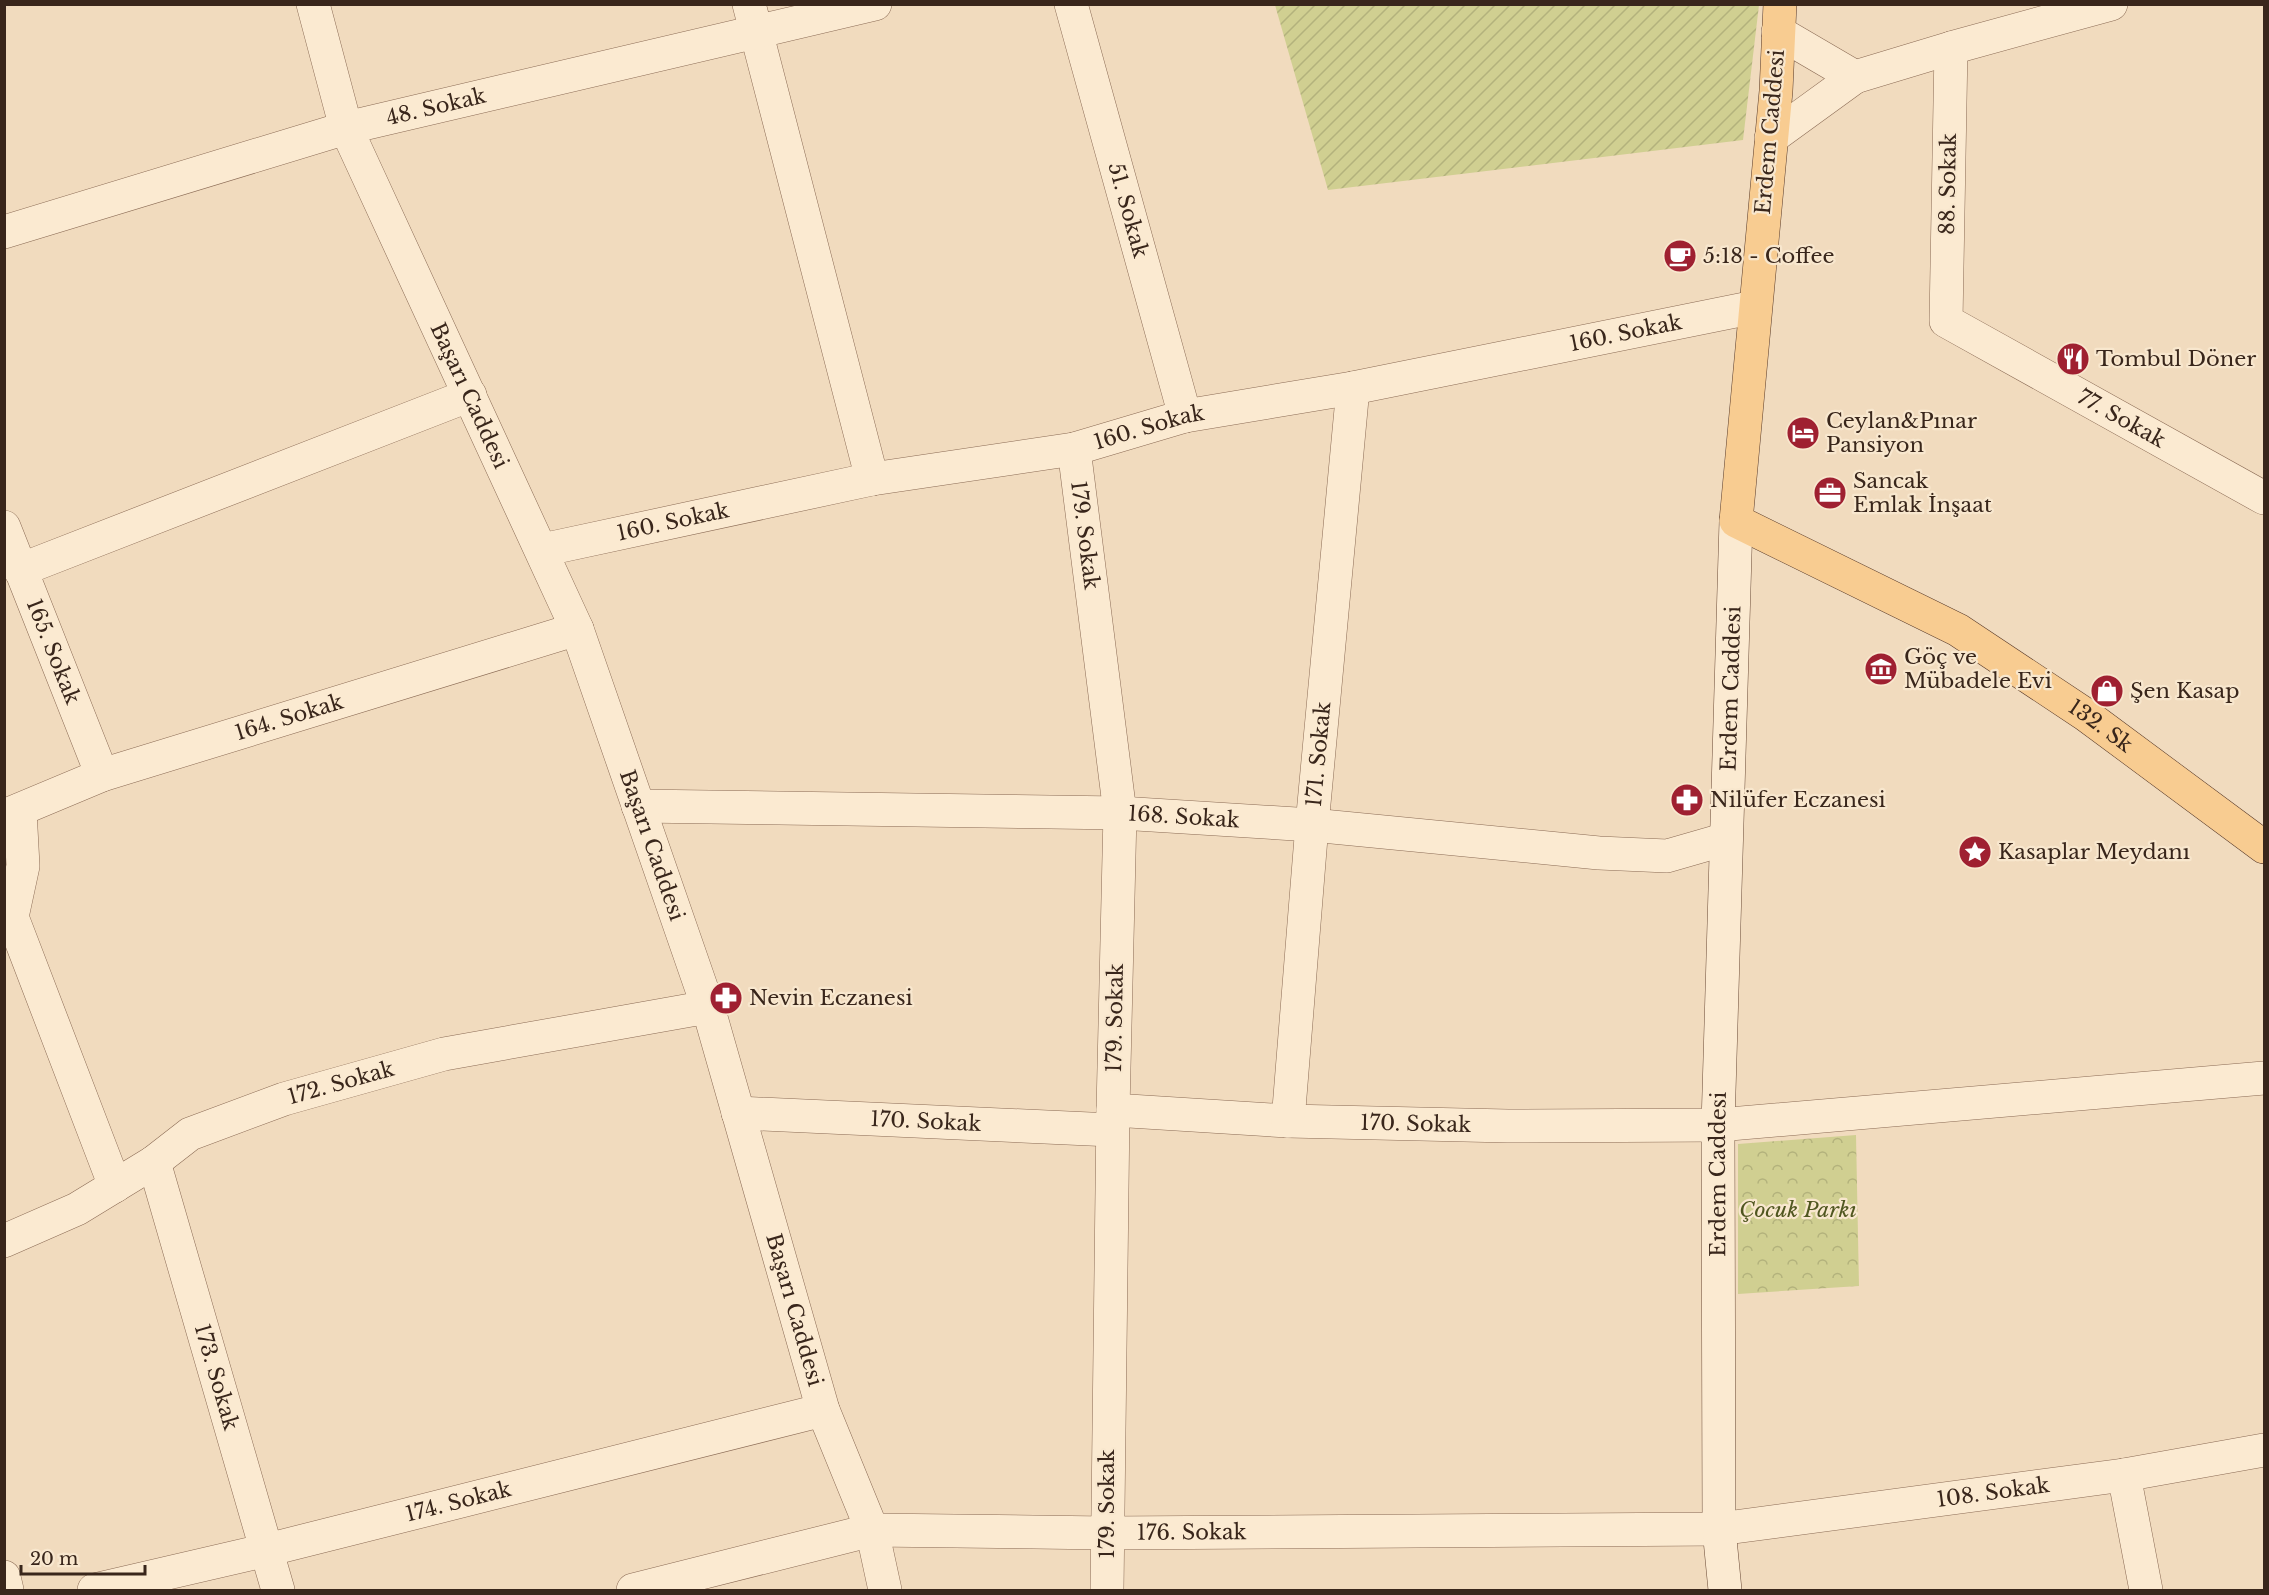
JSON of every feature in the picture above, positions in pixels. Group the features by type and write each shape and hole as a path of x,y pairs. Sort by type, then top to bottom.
{"main road":[{"name":"Erdem Caddesi","path":"1736,521 1771,138 1779,18"},
{"name":"132. Sk","path":"1736,521 1958,630 2086,714 2265,847"}],"street":[{"name":"Başarı Caddesi","path":"313,4 346,128 577,629 708,1006 823,1410 872,1530 885,1590"},
{"name":"48. Sokak","path":"4,232 346,128 753,19 875,4"},
{"name":"51. Sokak","path":"1071,4 1185,416"},
{"path":"1771,138 1855,77 2111,4"},
{"path":"1779,18 1855,77"},
{"path":"753,19 872,479"},
{"name":"88. Sokak","path":"1946,321 1951,48"},
{"name":"160. Sokak","path":"542,550 872,479 1074,449 1185,416 1353,387 1755,307"},
{"name":"77. Sokak","path":"1946,321 2265,498"},
{"name":"171. Sokak","path":"1288,1121 1312,825 1353,387"},
{"path":"20,570 470,394"},
{"name":"179. Sokak","path":"1074,449 1120,813 1112,1120 1107,1590"},
{"name":"Erdem Caddesi","path":"1725,1590 1719,1529 1718,1125 1736,521"},
{"name":"165. Sokak","path":"4,526 102,775"},
{"name":"164. Sokak","path":"12,813 102,775 577,629"},
{"name":"168. Sokak","path":"638,806 1120,813 1312,825 1599,853 1667,856 1726,839"},
{"path":"12,813 23,866 12,917 115,1186"},
{"name":"172. Sokak","path":"4,1242 77,1209 154,1162 190,1134 284,1099 444,1053 708,1006"},
{"name":"170. Sokak","path":"738,1113 1508,1126 1718,1125 2265,1078"},
{"name":"173. Sokak","path":"154,1162 278,1590"},
{"name":"174. Sokak","path":"94,1590 267,1550 823,1410"},
{"name":"108. Sokak","path":"1719,1529 2124,1475 2265,1450"},
{"path":"2124,1475 2146,1590"},
{"name":"176. Sokak","path":"633,1590 872,1530 1106,1533 1719,1529"},
{"path":"4,1577 7,1590"}],"green space":[{"path":"1275,5 1759,5 1743,140 1328,190"},
{"name":"Çocuk Parkı","path":"1856,1135 1859,1286 1738,1294 1738,1144"}],"place":[{"name":"5:18 - Coffee","path":"1680,256"},
{"name":"Tombul Döner","path":"2073,359"},
{"name":"Ceylan&Pınar Pansiyon","path":"1803,433"},
{"name":"Sancak Emlak İnşaat","path":"1830,493"},
{"name":"Göç ve Mübadele Evi","path":"1881,669"},
{"name":"Şen Kasap","path":"2107,691"},
{"name":"Nilüfer Eczanesi","path":"1687,800"},
{"name":"Kasaplar Meydanı","path":"1975,852"},
{"name":"Nevin Eczanesi","path":"726,998"}]}
